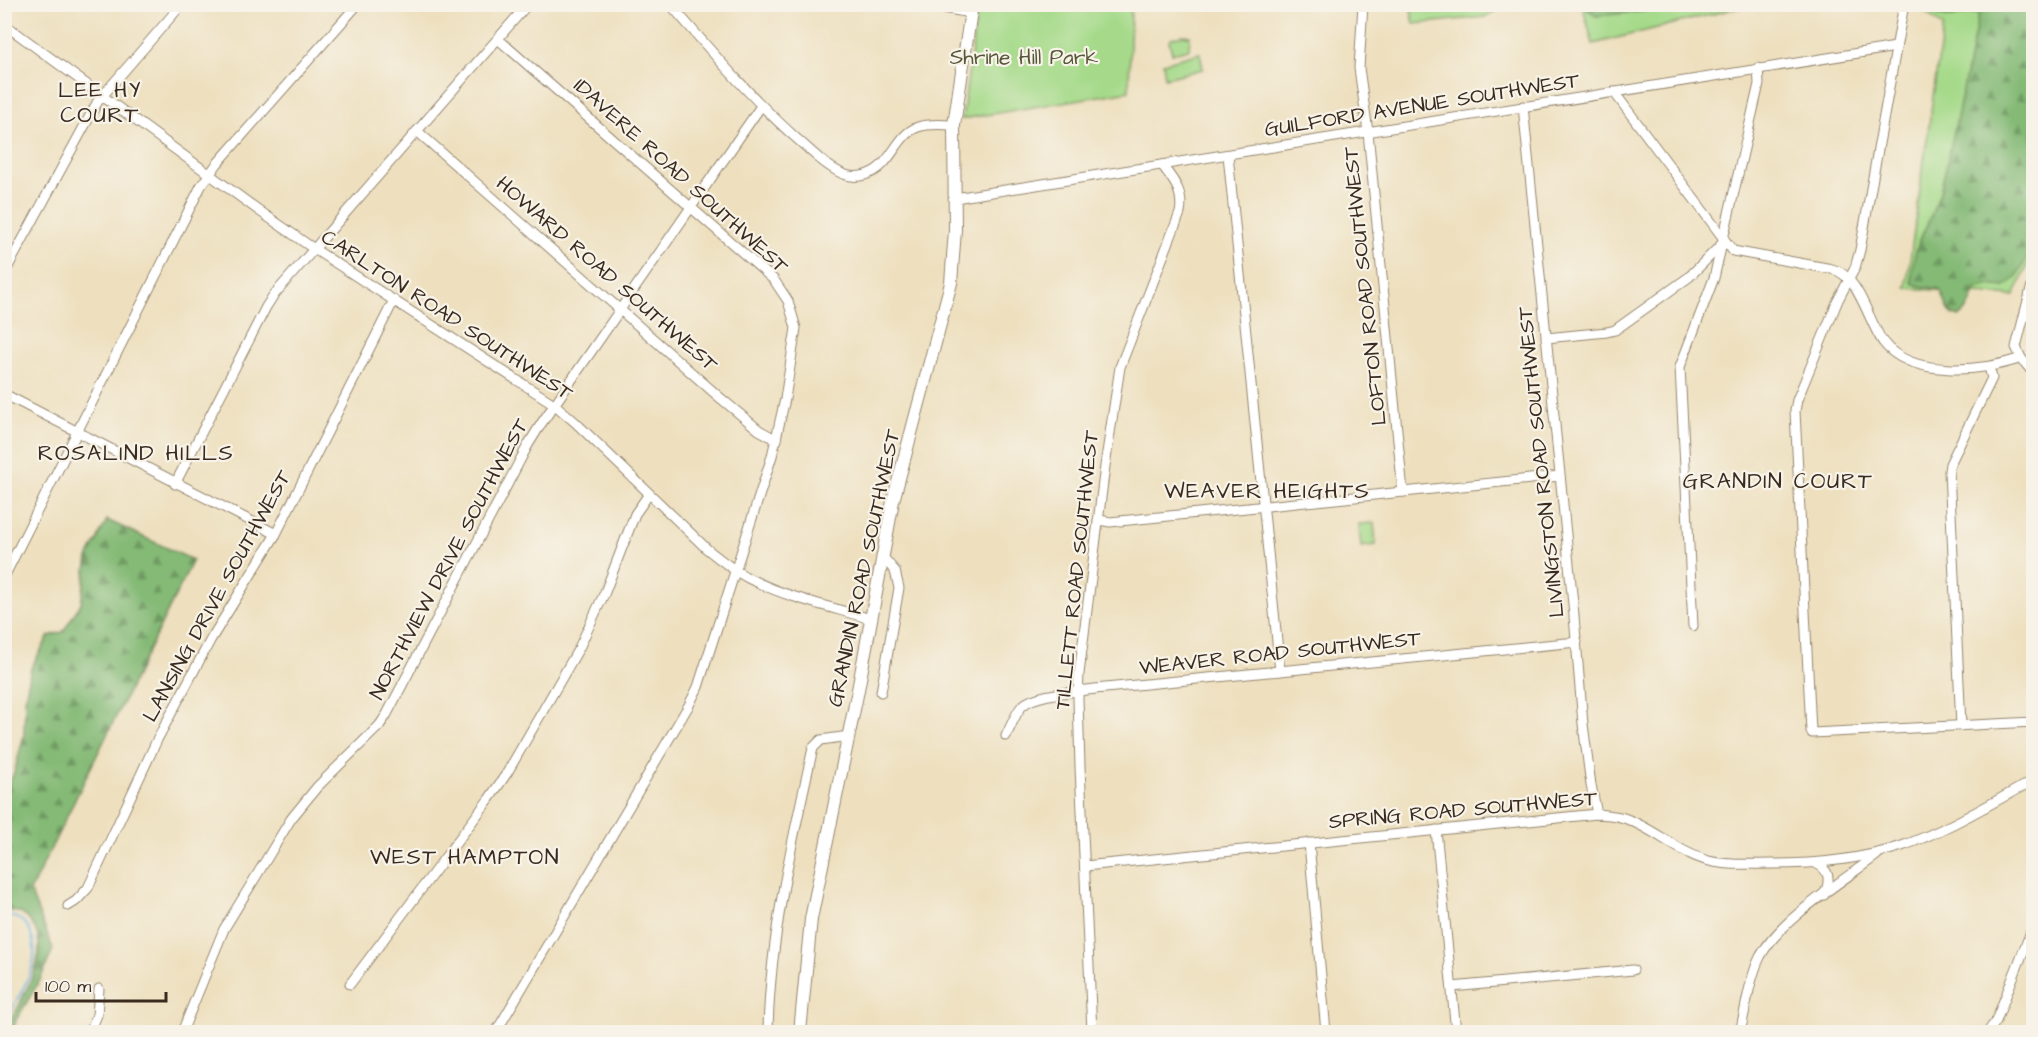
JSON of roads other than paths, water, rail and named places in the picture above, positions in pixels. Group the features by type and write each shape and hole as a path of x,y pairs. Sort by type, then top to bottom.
{"street":[{"path":"4,274 78,136 103,95 182,4"},
{"path":"4,577 209,174 357,4"},
{"path":"175,484 266,307 528,4"},
{"path":"670,4 761,106 816,156 836,170 851,176 867,175 882,166 912,130 932,124 954,125"},
{"path":"920,4 971,9"},
{"name":"LOFTON ROAD SOUTHWEST","path":"1363,4 1358,59 1368,132 1403,492"},
{"path":"1904,4 1863,237 1855,268 1838,300 1797,400 1795,411 1810,731 1812,733 2034,722"},
{"name":"GRANDIN ROAD SOUTHWEST","path":"800,1032 811,919 849,736 882,556 900,474 951,283 955,241 954,125 971,9"},
{"name":"CARLTON ROAD SOUTHWEST","path":"4,24 314,249 554,404 707,549 736,571 769,588 871,619"},
{"name":"IDAVERE ROAD SOUTHWEST","path":"496,1032 698,687 777,440 796,328 794,316 781,288 498,39"},
{"name":"GUILFORD AVENUE SOUTHWEST","path":"955,198 1896,47"},
{"path":"1693,626 1680,367 1714,278 1724,241 1759,84 1758,68"},
{"path":"1614,92 1724,241 1737,253 1832,268 1845,274 1850,279 1888,349 1897,356 1918,364 1946,368 1989,367 2021,358"},
{"name":"NORTHVIEW DRIVE SOUTHWEST","path":"182,1032 214,949 291,819 303,803 379,726 386,716 528,446 554,404 761,106"},
{"name":"LIVINGSTON ROAD SOUTHWEST","path":"1523,106 1577,642 1583,724 1597,814"},
{"name":"HOWARD ROAD SOUTHWEST","path":"417,131 759,430 777,440"},
{"path":"1228,155 1280,671"},
{"name":"TILLETT ROAD SOUTHWEST","path":"1092,1032 1078,692 1120,367 1180,213 1181,197 1178,188 1162,165"},
{"path":"1546,338 1615,330 1689,277 1724,241"},
{"path":"2034,277 2016,347 2021,358 2034,374"},
{"name":"LANSING DRIVE SOUTHWEST","path":"68,906 88,888 175,706 211,639 276,534 394,300"},
{"path":"1961,726 1949,471 1950,464 1992,378 1989,367"},
{"path":"4,394 276,534"},
{"path":"1099,520 1110,522 1560,476"},
{"path":"350,984 507,773 579,648 602,600 635,514 649,494"},
{"path":"881,692 899,588 895,571 882,556"},
{"name":"WEAVER ROAD SOUTHWEST","path":"1006,736 1022,707 1031,700 1047,696 1577,642"},
{"path":"768,1032 779,908 813,748 821,740 849,736"},
{"name":"SPRING ROAD SOUTHWEST","path":"1084,866 1597,814 1623,818 1642,826 1690,854 1712,862 1815,863 1857,858 1920,839 1955,823 2034,780"},
{"path":"1436,830 1456,1032"},
{"path":"1308,843 1326,1030 1317,1032"},
{"path":"1740,1032 1754,972 1767,946 1784,926 1880,852"},
{"path":"1815,863 1827,873 1828,888 1824,895"},
{"path":"1989,1032 2034,924"},
{"path":"1452,987 1633,970"},
{"path":"90,1032 97,1015 99,989"}],"waterway":[{"path":"4,916 16,918 26,924 30,931 34,954 26,984 9,1014 4,1017"}],"district":[{"name":"LEE HY COURT","path":"100,102"},
{"name":"ROSALIND HILLS","path":"136,453"},
{"name":"GRANDIN COURT","path":"1778,481"},
{"name":"WEAVER HEIGHTS","path":"1267,491"},
{"name":"WEST HAMPTON","path":"465,857"}],"park label":[{"name":"Shrine Hill Park","path":"1024,57"}]}
